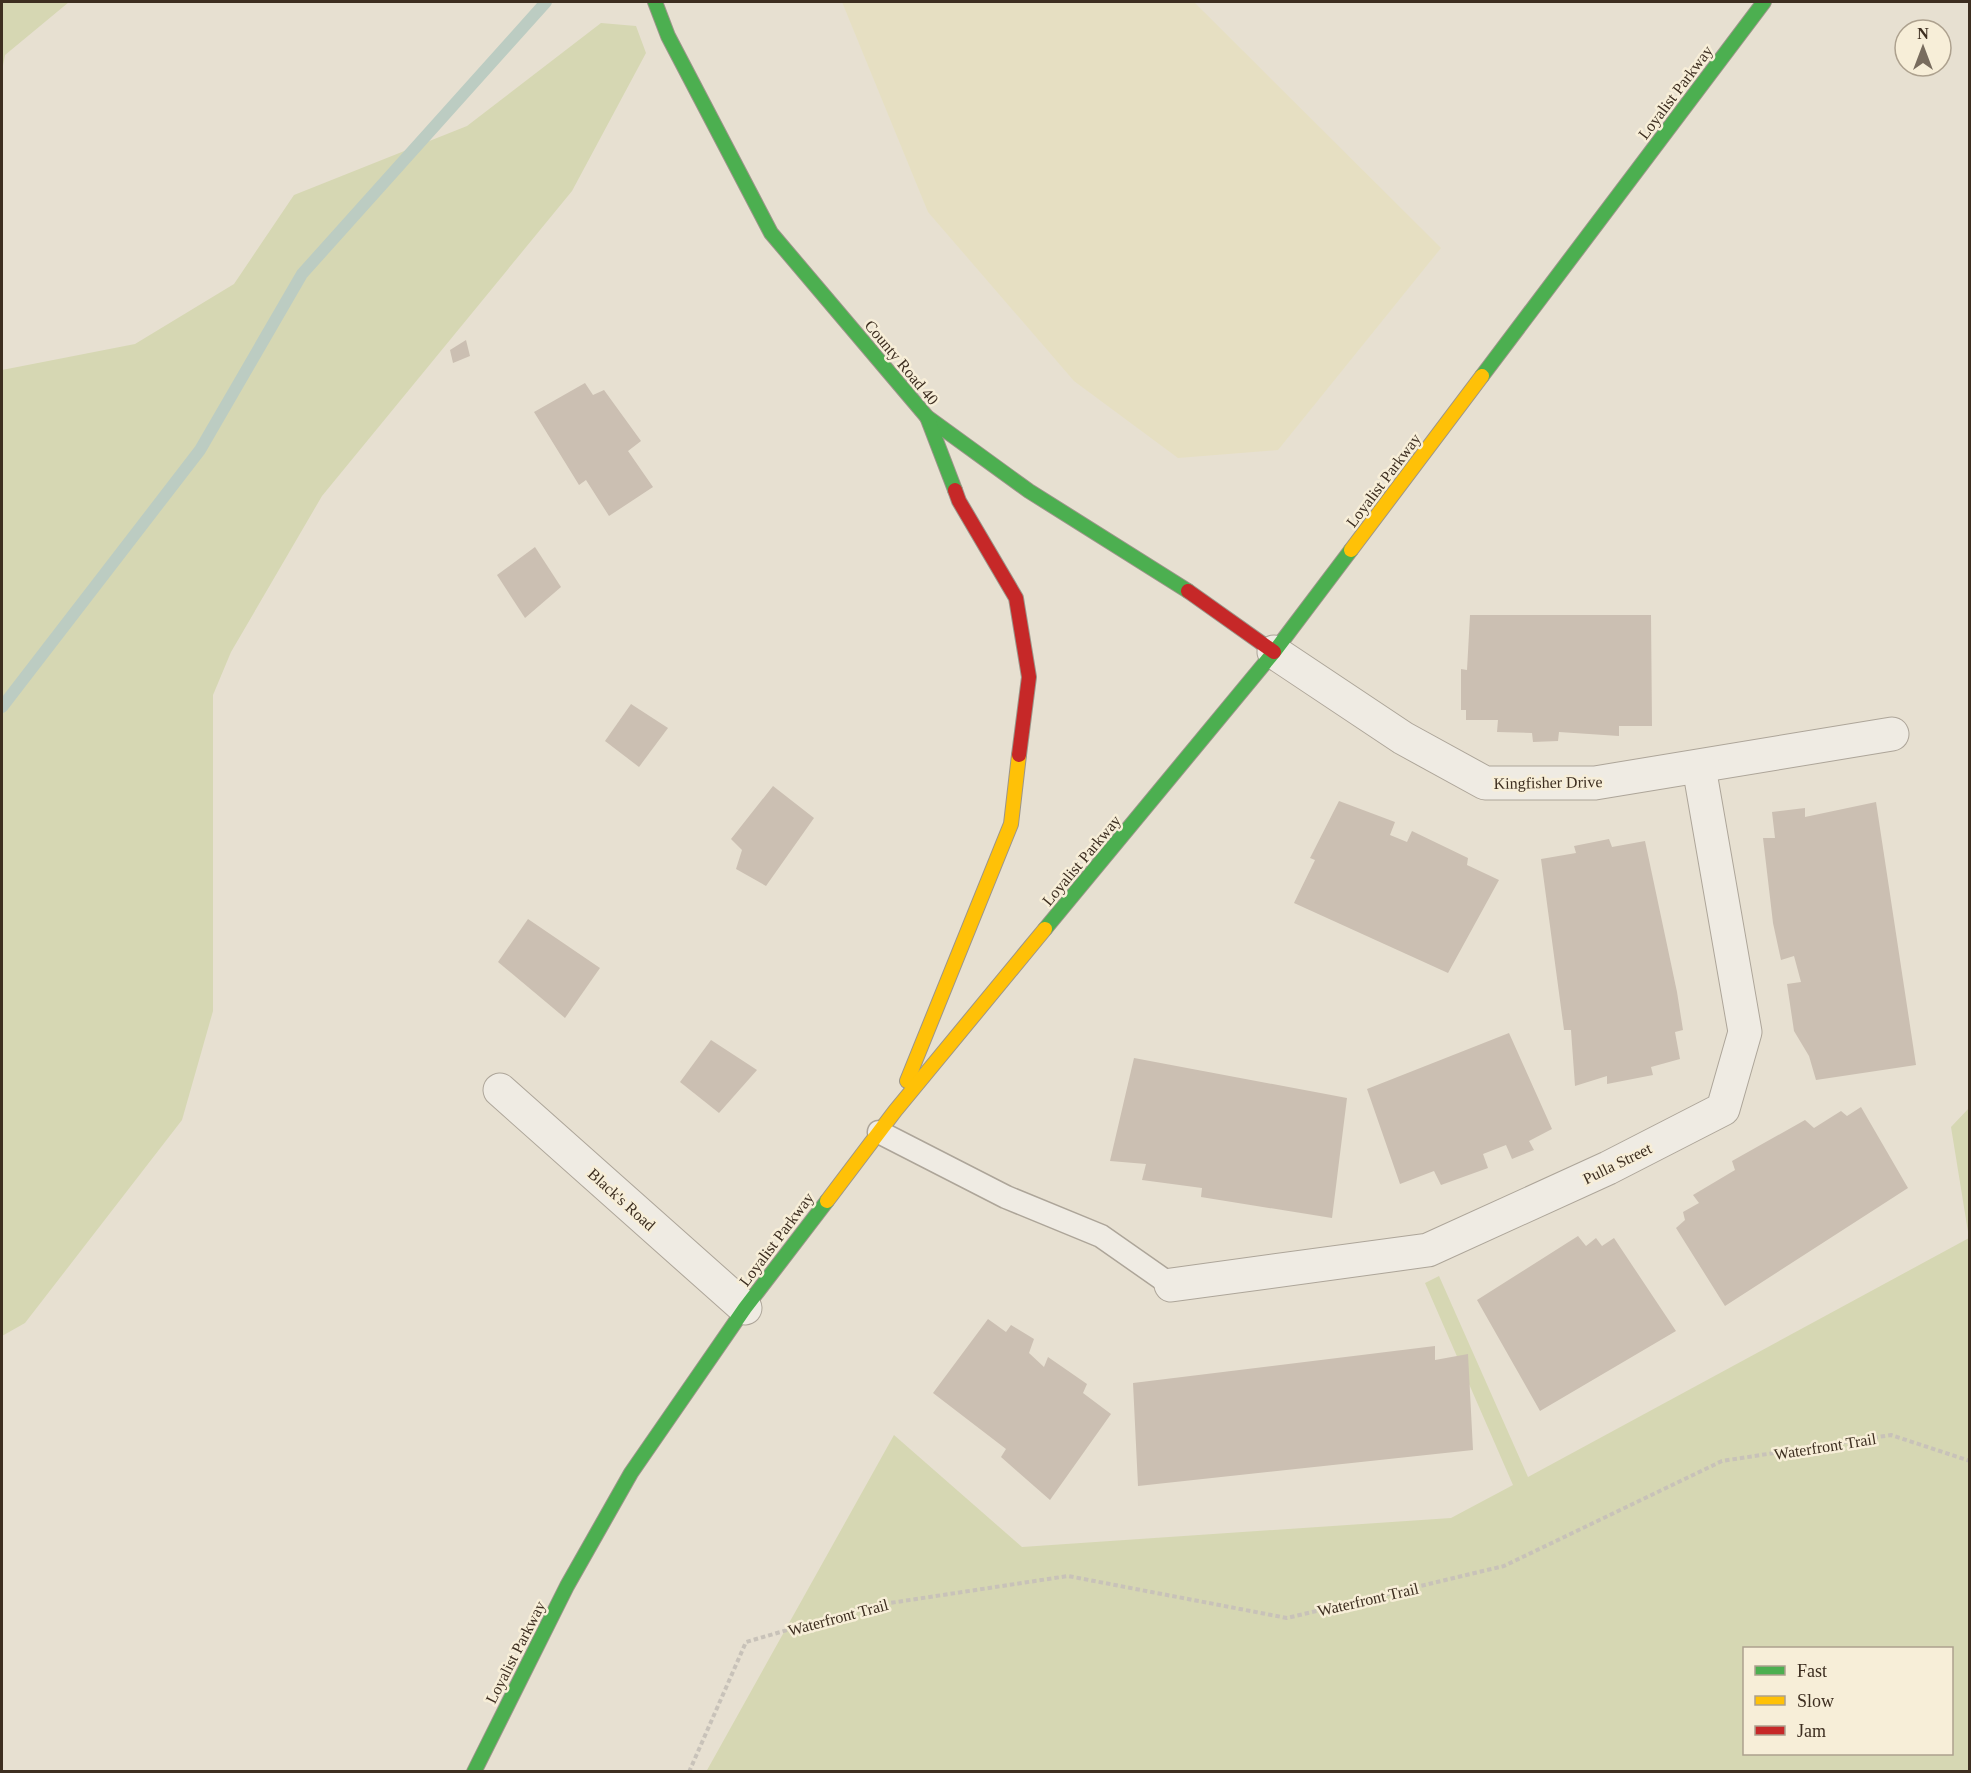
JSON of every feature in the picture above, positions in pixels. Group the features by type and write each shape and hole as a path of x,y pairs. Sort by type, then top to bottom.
{"main road":[{"name":"County Road 40","path":"655,2 668,36 771,232 927,417 1029,491 1204,601 1274,652"},
{"name":"Loyalist Parkway","path":"474,1772 567,1586 632,1473 745,1308 895,1111 1274,652 1764,2"},
{"path":"895,1111 1011,824 1029,677 1016,598 959,501 927,417"}],"street":[{"name":"Kingfisher Drive","path":"1274,652 1403,738 1485,783 1595,783 1892,735"},
{"name":"Pulla Street","path":"1171,1285 1428,1250 1608,1168 1723,1109 1745,1032 1699,767"},
{"name":"Black's Road","path":"500,1090 745,1308"}],"lane":[{"path":"879,1132 1006,1197 1101,1236 1171,1285"}],"path":[{"name":"Waterfront Trail","path":"689,1772 746,1642 870,1606 1068,1576 1287,1618 1504,1566 1722,1461 1891,1436 1970,1461"}],"shaded area":[{"path":"842,2 1194,2 1441,248 1278,450 1178,458 1074,381 928,212"}],"green space":[{"path":"2,2 69,2 5,55 2,71"},
{"path":"601,23 636,26 646,53 572,191 322,496 231,652 213,695 213,1011 182,1120 25,1323 2,1336 2,370 135,344 234,284 294,195 467,126"},
{"path":"1969,1108 1969,1238 1951,1127"},
{"path":"1969,1238 1969,1771 706,1772 894,1435 1022,1547 1451,1518 1513,1485 1425,1283 1439,1276 1528,1477"}],"building":[{"path":"466,340 470,356 453,363 450,350"},
{"path":"585,383 593,395 604,390 641,441 628,451 653,487 609,516 586,480 579,485 534,412"},
{"path":"535,547 561,587 525,618 497,575"},
{"path":"1470,615 1651,615 1652,726 1619,726 1619,736 1559,732 1558,741 1533,742 1532,733 1497,732 1498,720 1466,720 1466,710 1461,710 1461,669 1467,670"},
{"path":"631,704 668,728 639,767 605,741"},
{"path":"773,786 814,818 766,886 736,869 742,850 731,839"},
{"path":"1339,801 1395,822 1390,835 1407,842 1412,831 1468,858 1467,865 1499,880 1448,973 1294,903 1315,860 1310,858"},
{"path":"1876,802 1916,1065 1816,1080 1809,1056 1794,1031 1787,984 1801,982 1794,956 1781,960 1773,923 1763,838 1775,838 1772,812 1805,808 1805,817"},
{"path":"1609,839 1612,847 1645,841 1677,992 1683,1030 1675,1032 1680,1059 1651,1067 1653,1075 1607,1084 1607,1076 1575,1086 1571,1030 1564,1030 1541,859 1576,853 1574,846"},
{"path":"528,919 600,968 565,1018 498,962"},
{"path":"1509,1033 1552,1129 1529,1141 1534,1150 1512,1159 1506,1145 1483,1154 1488,1168 1441,1185 1434,1171 1400,1184 1367,1089"},
{"path":"711,1040 757,1070 719,1113 680,1082"},
{"path":"1134,1058 1347,1098 1332,1218 1201,1197 1202,1188 1142,1180 1146,1164 1110,1161"},
{"path":"1861,1107 1908,1188 1725,1306 1676,1228 1685,1220 1683,1212 1699,1203 1693,1195 1735,1170 1732,1161 1805,1120 1814,1128 1841,1111 1847,1116"},
{"path":"1578,1236 1586,1246 1596,1238 1602,1246 1614,1238 1676,1331 1540,1411 1477,1300"},
{"path":"988,1319 1006,1332 1011,1325 1034,1339 1029,1353 1044,1367 1048,1357 1087,1384 1083,1393 1111,1414 1050,1500 1001,1457 1006,1449 933,1393"},
{"path":"1435,1346 1435,1360 1468,1354 1473,1450 1138,1486 1133,1383"}],"waterway":[{"path":"2,707 200,450 302,274 546,2"}],"traffic: fast":[{"path":"655,2 668,36 771,233 927,417 1029,491 1188,591"},
{"path":"1482,376 1764,2"},
{"path":"927,417 955,490"},
{"path":"1045,929 1274,652 1351,550"},
{"path":"474,1772 567,1586 631,1473 745,1308 827,1201"}],"traffic: slow":[{"path":"1351,550 1482,376"},
{"path":"907,1081 1011,824 1019,755"},
{"path":"827,1201 895,1111 1045,929"}],"traffic: jam":[{"path":"955,490 959,501 1016,598 1029,677 1019,755"},
{"path":"1188,591 1274,652"}]}
